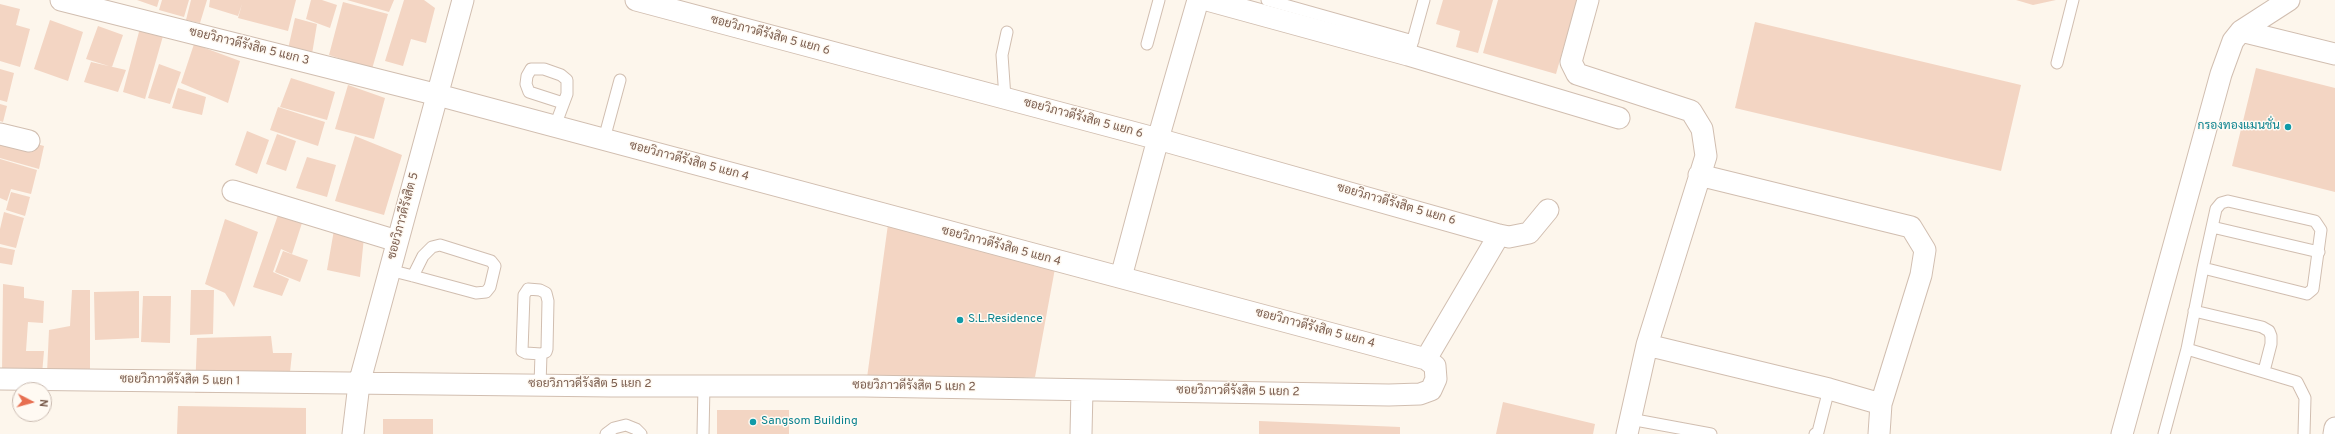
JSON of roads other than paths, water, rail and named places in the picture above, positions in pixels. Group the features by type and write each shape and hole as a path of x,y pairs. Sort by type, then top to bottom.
{"street":[{"name":"ซอยวิภาวดีรังสิต 5 แยก 3","path":"61,0 438,94"},
{"name":"ซอยวิภาวดีรังสิต 5","path":"353,434 359,384 464,0"},
{"name":"ซอยวิภาวดีรังสิต 5 แยก 6","path":"636,0 1158,139 1499,235 1509,237 1529,233 1548,210"},
{"path":"1121,278 1158,139 1198,0"},
{"path":"1207,0 1410,48 1619,118"},
{"path":"1588,0 1571,62 1577,74 1691,111 1702,129 1706,156 1647,345 1628,426"},
{"path":"2122,434 2221,74 2233,41 2241,31 2289,0"},
{"path":"2241,31 2335,54"},
{"name":"ซอยวิภาวดีรังสิต 5 แยก 4","path":"438,94 1426,359"},
{"path":"0,134 28,141"},
{"path":"1699,175 1911,227 1925,250 1921,275 1881,404 1879,434"},
{"path":"233,191 397,241"},
{"path":"1426,359 1499,235"},
{"path":"1647,345 1828,389 1881,404"},
{"name":"ซอยวิภาวดีรังสิต 5 แยก 2","path":"359,384 864,386 1389,395 1420,394 1431,390 1436,379 1435,366 1426,359"},
{"name":"ซอยวิภาวดีรังสิต 5 แยก 1","path":"0,379 359,384"},
{"path":"1081,434 1082,390"},
{"path":"2334,434 2335,428"}],"lane":[{"path":"1147,44 1159,0"},
{"path":"1267,0 1410,48 1424,0"},
{"path":"2056,63 2073,0"},
{"path":"1005,98 1002,55 1008,32"},
{"path":"604,139 620,80"},
{"path":"555,126 563,103"},
{"path":"2164,434 2186,349 2203,268 2212,226 2216,209 2221,203 2228,201 2315,221 2321,230 2313,289 2306,294 2203,268"},
{"path":"2212,226 2319,252"},
{"path":"389,270 476,292 486,292 490,287 495,266 491,261 485,258 440,245 432,247 423,256 413,276"},
{"path":"528,289 540,290 546,293 548,301 547,349 546,352 540,354 526,353 522,351 524,295 528,289"},
{"path":"2194,311 2262,327 2269,331 2271,336 2271,344 2264,371"},
{"path":"2186,349 2297,382 2305,398 2304,434"},
{"path":"540,354 540,385"},
{"path":"704,386 704,434"},
{"path":"1815,434 1818,432 1828,389"},
{"path":"606,434 614,428 626,425 636,429 641,434"},
{"path":"1628,426 1711,434"}],"place":[{"name":"กรองทองแมนชั่น","path":"2288,127"},
{"name":"S.L.Residence","path":"960,320"},
{"name":"Sangsom Building","path":"753,422"}]}
